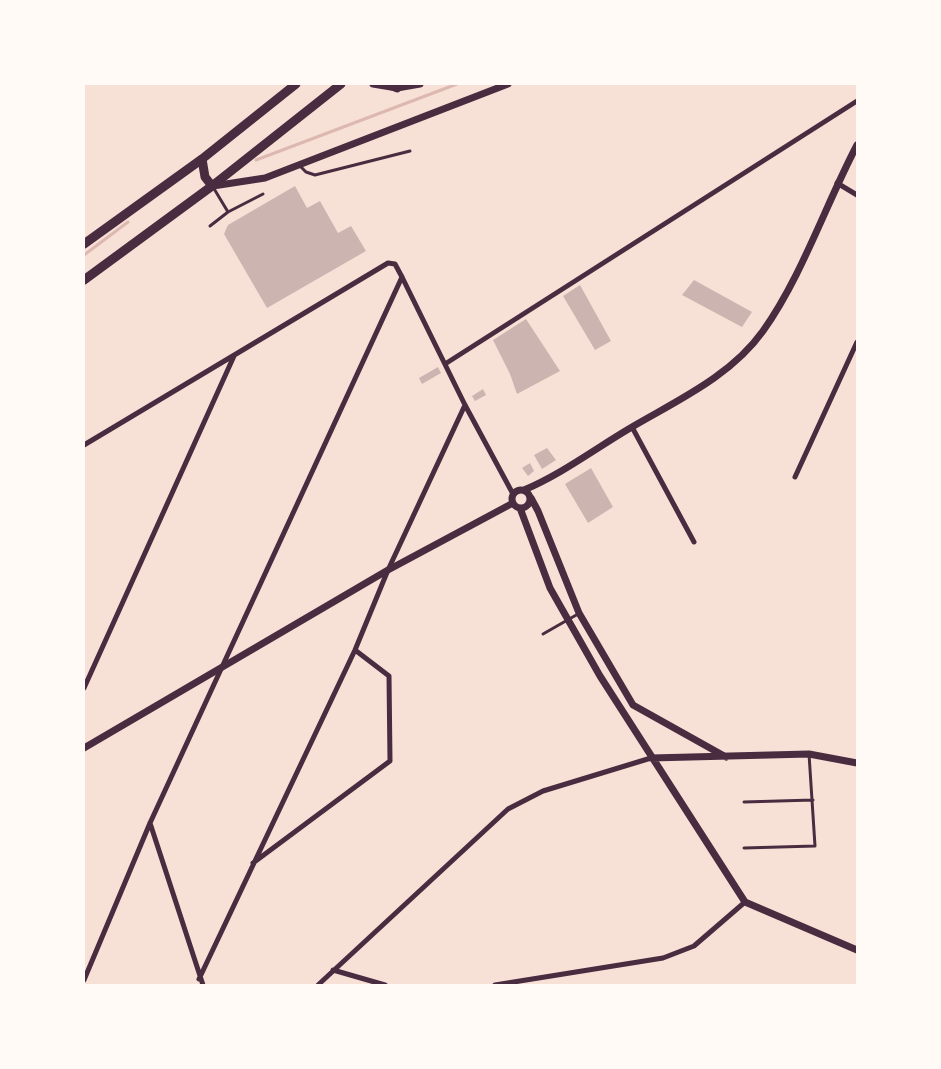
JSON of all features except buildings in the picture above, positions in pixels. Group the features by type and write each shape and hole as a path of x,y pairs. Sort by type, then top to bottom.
{"main road":[{"path":"84,244 202,159 296,84"},
{"path":"84,280 212,186 341,84"},
{"path":"388,84 396,88"},
{"path":"202,159 205,177 212,186"}],"street":[{"path":"373,84 396,88 420,84"},
{"path":"212,186 265,178 508,84"},
{"path":"445,364 857,101"},
{"path":"513,494 542,482 699,389 743,354 762,333 783,301 837,183 857,145"},
{"path":"837,183 857,195"},
{"path":"84,445 388,263 395,264 513,494 513,503"},
{"path":"84,980 150,823 402,278"},
{"path":"795,477 857,346"},
{"path":"84,688 234,356"},
{"path":"200,979 252,863 355,650 388,570 466,405"},
{"path":"632,427 694,542"},
{"path":"520,508 526,508 531,497 542,482"},
{"path":"524,490 531,497 538,511 578,613 633,705 726,757"},
{"path":"84,748 388,570 513,503"},
{"path":"513,503 520,508 550,588 567,618 651,758 745,902 857,950"},
{"path":"252,863 390,761 389,676 355,650"},
{"path":"318,985 508,809 543,791 651,758 809,754 857,763"},
{"path":"150,823 202,985"},
{"path":"495,985 663,958 694,946 745,902"},
{"path":"333,970 385,985"}],"lane":[{"path":"298,165 306,172 315,175 410,151"},
{"path":"212,186 228,212"},
{"path":"210,226 228,212 263,194"},
{"path":"543,634 578,613"},
{"path":"744,848 815,846 814,800 809,754"},
{"path":"744,802 814,800"}],"waterway":[{"path":"256,160 457,84"},
{"path":"84,255 128,222"}]}
